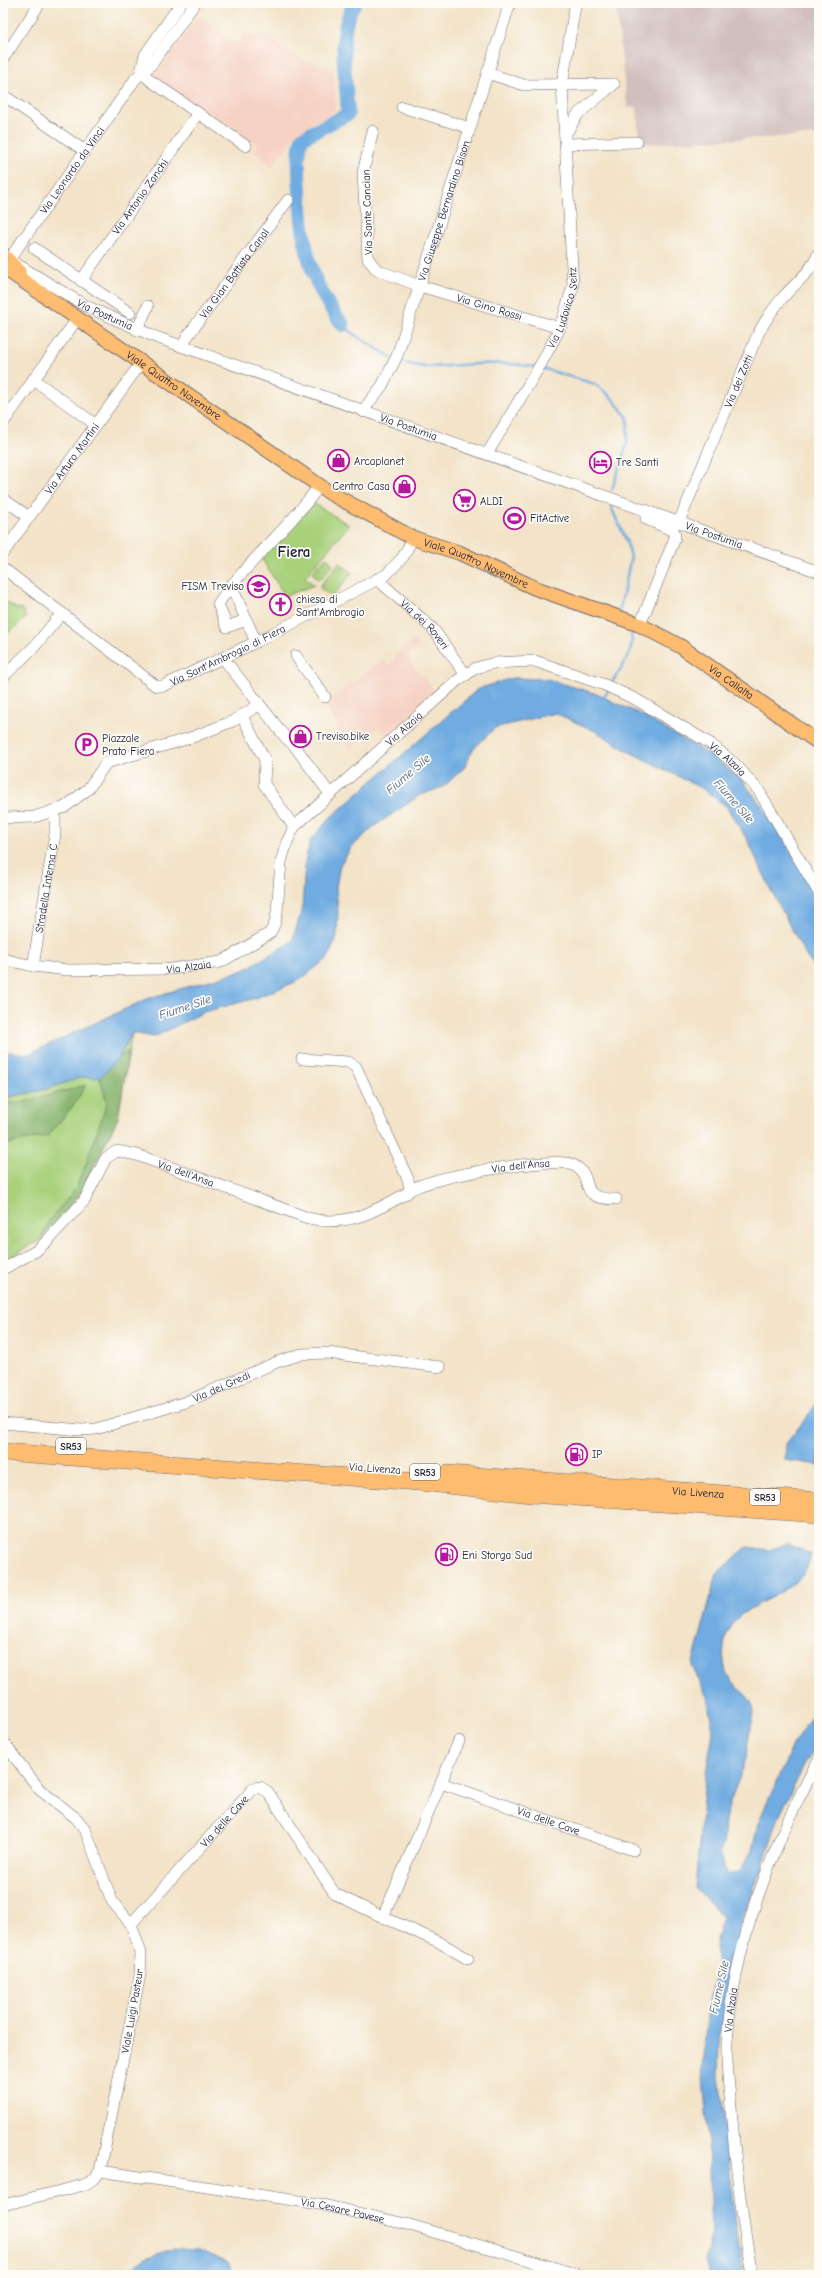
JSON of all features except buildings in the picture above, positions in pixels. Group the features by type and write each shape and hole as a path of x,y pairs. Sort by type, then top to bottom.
{"highway":[{"name":"Via Livenza","path":"3,1441 819,1501"},
{"name":"Via Livenza","path":"3,1452 419,1482 538,1495 819,1514"}],"main road":[{"name":"Viale Quattro Novembre","path":"6,263 29,285 319,486 413,538 460,552 535,588 570,602 640,625"},
{"name":"Via Callalta","path":"640,625 680,646 719,671 819,743"}],"street":[{"path":"3,59 40,3"},
{"name":"Via Leonardo da Vinci","path":"141,72 145,55 181,3"},
{"name":"Via Leonardo da Vinci","path":"6,263 141,72 151,65 195,3"},
{"name":"Via Giuseppe Bernardino Bison","path":"364,412 367,404 382,386 395,360 510,3"},
{"name":"Via Ludovico Seitz","path":"487,454 542,362 560,328 573,286 562,85 575,6"},
{"path":"141,72 151,81 246,146"},
{"path":"487,73 524,85 614,84 578,114 565,140 637,142"},
{"path":"3,95 85,152"},
{"path":"402,107 470,128"},
{"name":"Via Antonio Zanchi","path":"82,280 198,113"},
{"name":"Via Sante Cancian","path":"373,131 363,173 368,259 377,270 420,286"},
{"name":"Via Gian Battista Canal","path":"183,347 187,337 288,200"},
{"path":"34,248 130,313"},
{"name":"Via dei Zotti","path":"679,522 758,334 769,314 802,278 816,259 819,252"},
{"name":"Via Postumia","path":"6,263 81,303 137,330 364,412 819,572"},
{"name":"Via Gino Rossi","path":"420,286 560,328"},
{"path":"137,330 148,306"},
{"path":"3,422 77,319"},
{"name":"Via Arturo Martini","path":"3,553 141,363"},
{"path":"34,379 96,425"},
{"path":"246,620 227,627 218,604 231,585 309,500 319,486"},
{"path":"3,499 29,517"},
{"path":"640,625 676,538 674,531 646,519 646,510"},
{"name":"Via Sant'Ambrogio di Fiera","path":"3,568 156,686 163,686 256,642 386,575 403,557 413,538"},
{"name":"Via dei Roveri","path":"377,579 433,629 466,674"},
{"path":"231,585 256,642"},
{"path":"3,677 36,646 62,613"},
{"path":"296,656 325,697"},
{"path":"223,658 259,705 293,744 330,794"},
{"name":"Via Alzaia","path":"3,959 33,966 68,970 171,969 221,962 243,951 270,933 275,923 281,862 287,842 294,827 466,674 476,668 494,663 535,661 609,686 711,744 736,765 759,791 819,891"},
{"path":"3,818 34,817 65,807 88,789 106,763 193,738 242,716 259,705"},
{"path":"242,716 265,760 264,784 294,827"},
{"name":"Stradella Interna C","path":"33,966 55,834 55,810"},
{"path":"302,1059 348,1062 356,1067 408,1179 410,1189"},
{"name":"Via dell'Ansa","path":"3,1269 36,1251 47,1240 84,1201 106,1158 117,1151 137,1155 308,1218 325,1222 348,1220 367,1215 410,1189 450,1176 528,1164 570,1164 584,1172 592,1195 599,1199 616,1199"},
{"name":"Via dei Gredi","path":"3,1423 81,1430 96,1429 186,1402 277,1362 306,1354 340,1354 440,1367"},
{"path":"383,1917 459,1741"},
{"name":"Viale Luigi Pasteur","path":"3,1742 40,1790 81,1824 112,1901 131,1924 141,1953 140,1975 100,2171"},
{"name":"Via Alzaia","path":"752,2275 733,2134 727,2046 729,2020 739,1968 768,1868 819,1759"},
{"name":"Via delle Cave","path":"441,1783 633,1850"},
{"name":"Via delle Cave","path":"131,1924 254,1788 260,1787 268,1792 335,1894 439,1942 468,1959"},
{"path":"3,2205 84,2185 94,2178 100,2171"},
{"name":"Via Cesare Pavese","path":"100,2171 319,2204 410,2225 580,2275"}],"shaded area":[{"path":"616,3 819,3 819,135 639,144 637,107 627,108"},
{"path":"198,16 238,44 245,34 264,35 302,59 333,70 336,99 334,111 305,132 297,142 298,132 273,166 252,151 257,144 254,141 252,144 155,77"},
{"path":"414,640 419,647 408,656 413,666 436,693 424,701 387,737 379,727 350,750 325,704 383,659 389,665 396,658 394,656"}],"green space":[{"path":"313,503 349,525 305,577 314,585 285,596 261,558"},
{"path":"326,557 333,564 320,580 312,573"},
{"path":"339,563 352,573 332,597 319,587"},
{"path":"3,596 5,601 17,609 19,608 23,610 26,618 3,637"},
{"path":"132,1033 118,1118 81,1193 40,1240 3,1261 3,1096 9,1097 47,1089 82,1076 90,1078 119,1057"},
{"path":"129,1051 118,1118 81,1193 40,1240 49,1221 76,1188 86,1163 107,1103 100,1078 119,1057"},
{"path":"86,1085 76,1102 48,1136 3,1145 3,1103 21,1103"}],"water":[{"name":"Fiume Sile","path":"512,678 547,679 594,693 638,713 710,755 742,780 772,819 819,901 819,974 806,956 770,888 748,841 726,806 703,789 626,750 595,731 555,713 495,728 473,749 465,767 443,787 420,795 373,827 352,847 340,865 336,887 338,912 337,936 328,958 300,980 256,998 204,1012 154,1037 132,1033 119,1057 100,1078 82,1077 47,1089 9,1097 3,1096 3,1049 8,1052 28,1054 149,998 244,970 292,941 302,910 305,862 310,841 330,818 478,689"},
{"path":"819,1401 819,1465 785,1460 786,1444"},
{"name":"Fiume Sile","path":"787,1544 811,1554 806,1569 797,1581 756,1605 733,1622 725,1641 723,1655 727,1673 735,1685 749,1699 754,1711 745,1762 728,1809 725,1821 723,1843 720,1851 723,1868 729,1874 739,1872 752,1851 758,1823 793,1745 819,1704 819,1741 804,1766 778,1819 763,1865 741,1921 720,2039 719,2075 742,2275 710,2275 705,2261 711,2236 708,2135 702,2067 707,2016 717,1965 716,1940 723,1917 695,1887 705,1779 713,1732 707,1697 692,1666 717,1573 747,1547 769,1550"},
{"path":"172,2249 199,2250 228,2263 234,2275 125,2275 125,2272 146,2258"}],"waterway":[{"path":"343,325 322,294 310,261 301,209 299,158 302,138 348,114 344,42 345,28 355,3"},
{"path":"343,325 355,335 392,358"},
{"path":"398,361 428,367 477,364 514,364 536,367"},
{"path":"541,368 595,384 611,397 628,418 627,444 612,489"},
{"path":"611,507 626,540 631,557 619,613"},
{"path":"611,684 630,653 632,639 631,632"},
{"path":"603,700 608,690"}],"place":[{"name":"Arcaplanet","path":"338,461"},
{"name":"Tre Santi","path":"601,462"},
{"name":"Centro Casa","path":"405,486"},
{"name":"ALDI","path":"464,501"},
{"name":"FitActive","path":"514,518"},
{"name":"FISM Treviso","path":"259,586"},
{"name":"chiesa di Sant'Ambrogio","path":"281,605"},
{"name":"Treviso.bike","path":"300,736"},
{"name":"Piazzale Prato Fiera","path":"86,744"},
{"name":"IP","path":"576,1454"},
{"name":"Eni Storga Sud","path":"447,1555"}],"district":[{"name":"Fiera","path":"294,552"}]}
